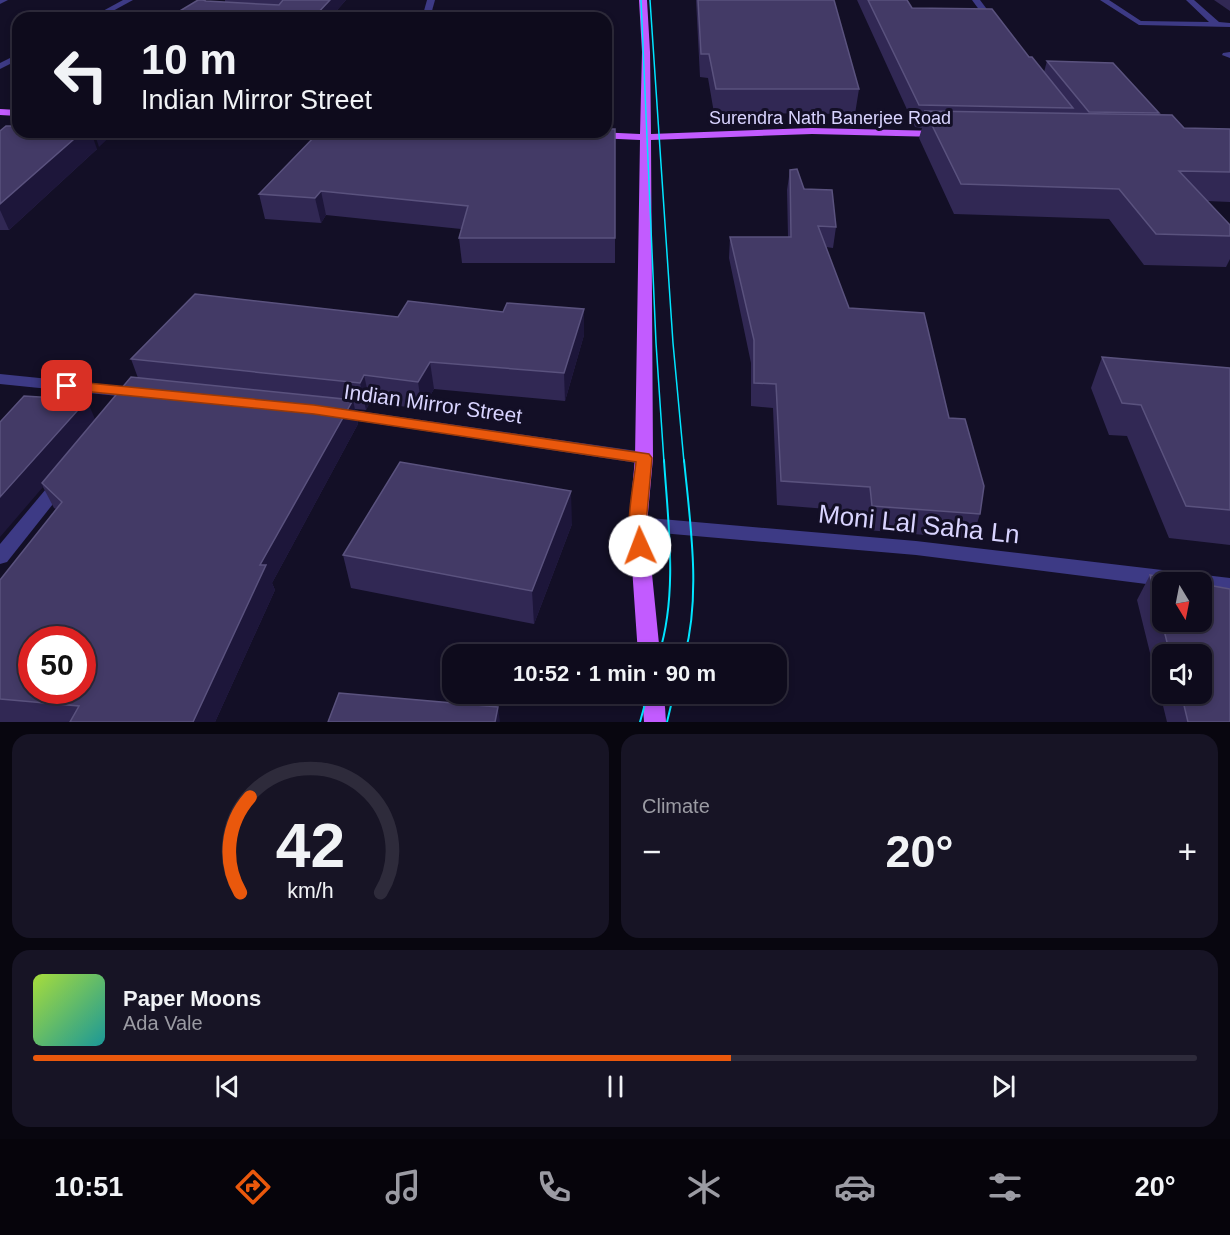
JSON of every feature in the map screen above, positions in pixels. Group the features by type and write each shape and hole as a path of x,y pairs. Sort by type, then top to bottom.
{"main road":[{"path":"644,0 646,137 644,458 638,524 648,644"},
{"name":"Surendra Nath Banerjee Road","path":"612,135 646,137 812,131 951,134"},
{"path":"654,704 656,722"}],"street":[{"path":"0,2 4,0"},
{"path":"106,12 129,0"},
{"path":"976,0 1003,35"},
{"path":"1104,0 1139,23 1230,25"},
{"path":"1190,0 1217,25"},
{"path":"0,378 156,395"},
{"path":"119,411 134,393"},
{"name":"Indian Mirror Street","path":"326,411 644,458"},
{"path":"0,557 74,466"},
{"name":"Moni Lal Saha Ln","path":"638,524 916,548 1152,577"},
{"path":"1212,584 1230,586"}],"building":[{"path":"198,0 279,5 283,0 330,0 319,12 178,12"},
{"path":"698,0 834,0 859,89 716,89 709,54 701,54"},
{"path":"868,0 907,0 912,8 992,9 1073,108 919,105"},
{"path":"1047,61 1113,63 1159,113 1089,112"},
{"path":"925,111 1172,115 1184,128 1230,129 1230,172 1179,171 1230,225 1230,236 1156,234 1119,189 961,184"},
{"path":"6,126 12,126 12,138 75,138 0,204 0,131"},
{"path":"612,129 615,129 615,238 459,238 468,206 321,191 315,198 259,194 313,138 612,138"},
{"path":"797,169 804,189 832,190 836,227 818,226 849,308 924,313 949,418 965,419 984,486 980,514 872,506 870,487 781,481 776,384 754,383 754,340 730,237 791,237 790,170"},
{"path":"195,294 398,317 408,301 503,312 507,303 584,309 564,373 430,362 418,382 364,375 360,383 131,359"},
{"path":"1102,357 1230,368 1230,510 1186,506 1141,405 1122,403"},
{"path":"131,377 353,400 260,565 266,565 193,722 70,722 79,706 56,704 96,704 96,626 18,626 18,701 0,699 0,580 62,502 42,483"},
{"path":"24,396 87,400 0,497 0,422"},
{"path":"400,462 571,491 532,591 343,555"},
{"path":"1212,586 1230,589 1230,722 1188,722 1184,704 1212,704 1212,644 1167,644 1164,632 1212,632"},
{"path":"339,693 442,702 442,704 498,707 495,722 328,722"}],"tram line":[{"path":"641,0 656,343 664,462"},
{"path":"650,0 673,343 684,462"},
{"path":"662,644 670,582 664,460"},
{"path":"684,460 693,557 692,607 687,644"},
{"path":"640,722 645,704"},
{"path":"667,722 671,704"}],"route":[{"path":"67,386 314,410 644,458 638,524 640,546"}]}
